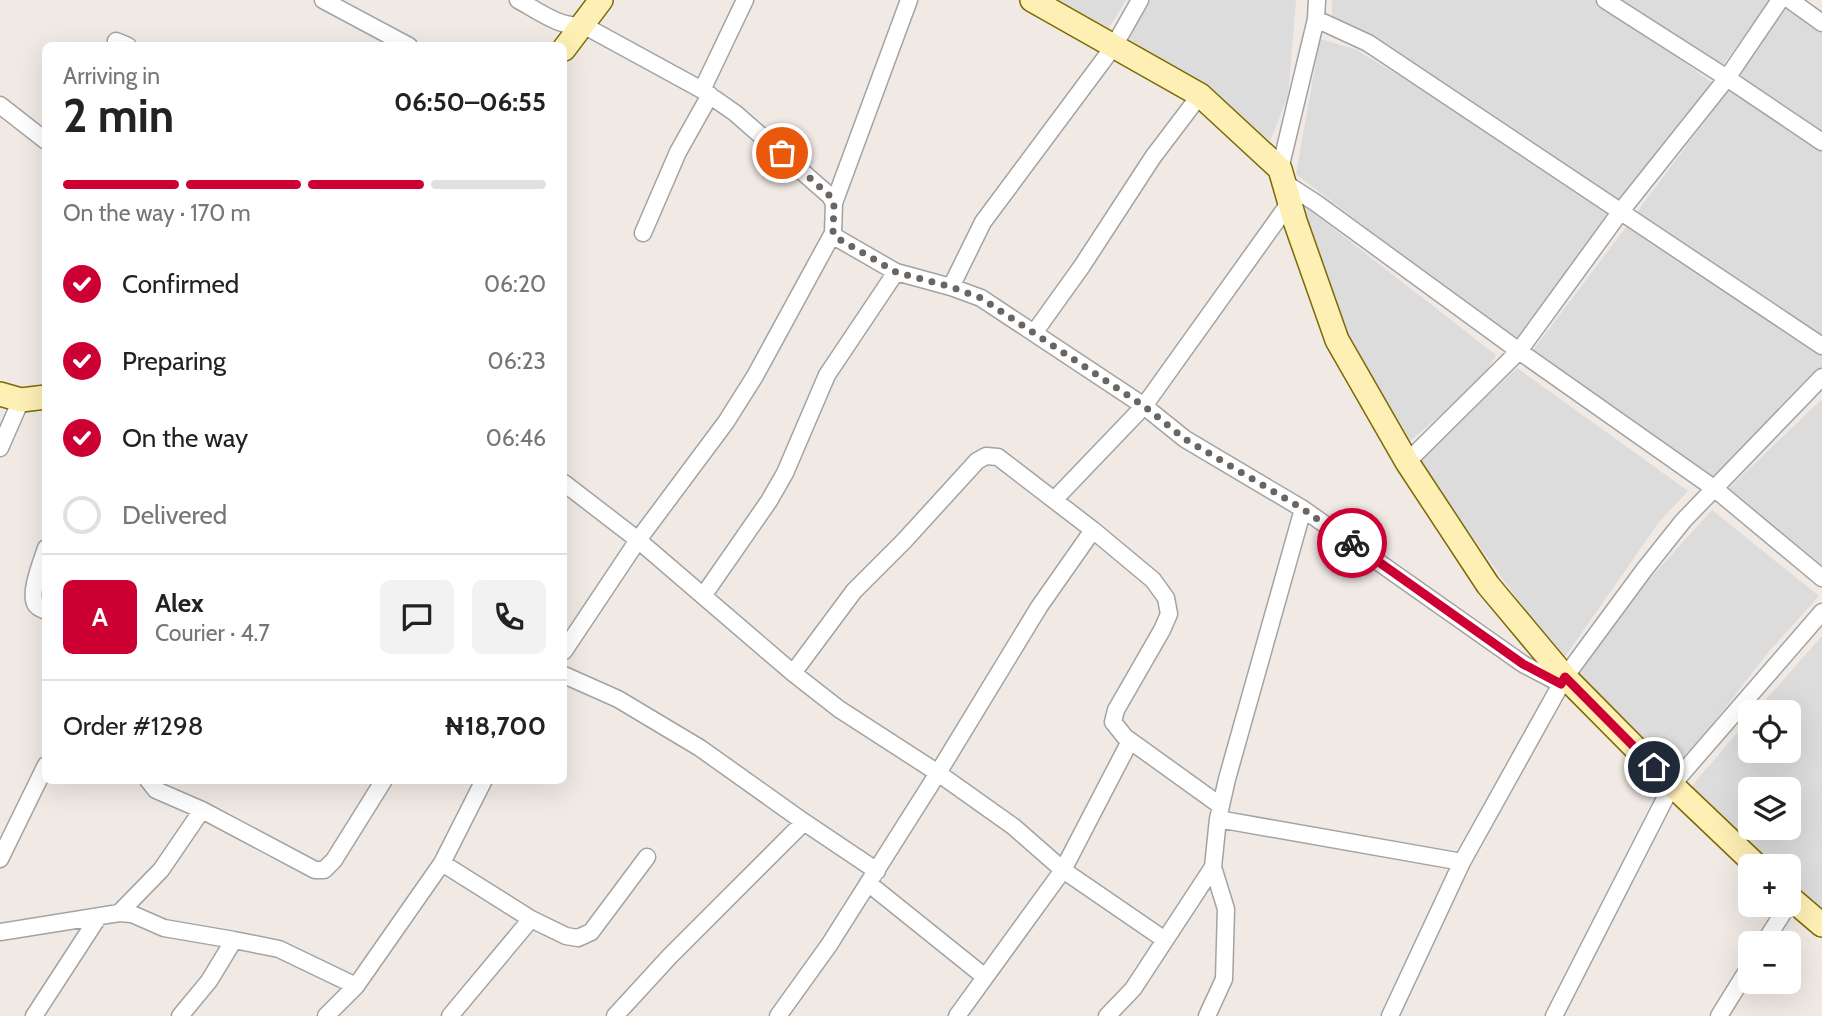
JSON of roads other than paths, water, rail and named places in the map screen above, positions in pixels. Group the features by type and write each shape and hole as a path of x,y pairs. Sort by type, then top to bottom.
{"street":[{"path":"323,0 402,42"},
{"path":"518,0 573,27 583,25 706,92 782,153 830,196 834,203"},
{"path":"567,45 601,0"},
{"path":"643,233 745,0"},
{"path":"567,646 638,540 726,422 755,376 833,233 834,203 909,0"},
{"path":"1032,0 1200,95 1285,185 1316,203 1715,489 1822,578"},
{"path":"951,287 983,222 1114,46 1140,0"},
{"path":"1054,500 1144,406 1285,185 1316,19 1317,0"},
{"path":"1605,0 1822,142"},
{"path":"1407,462 1519,351 1620,211 1727,78 1780,0"},
{"path":"1790,0 1822,23"},
{"path":"1316,19 1368,43 1822,346"},
{"path":"1034,333 1082,266 1153,157 1200,95"},
{"path":"0,105 42,138"},
{"path":"1285,185 1337,340 1407,462 1488,585 1563,680 1744,854"},
{"path":"833,233 837,238 896,272 981,298 1144,406 1185,439 1303,509 1523,664 1563,680"},
{"path":"703,596 769,501 785,473 827,375 896,272"},
{"path":"1390,1016 1462,862 1563,680 1683,521 1822,377"},
{"path":"0,448 11,397 42,397"},
{"path":"793,673 854,592 977,461 986,456 998,457 1153,580 1166,598 1169,614 1116,710 1113,722 1130,741 1219,812 1462,862"},
{"path":"567,485 638,540 839,709 938,773 1014,827 1063,870 1165,940"},
{"path":"1207,1016 1224,979 1226,909 1213,867 1219,812 1303,509"},
{"path":"778,1016 829,945 1033,617 1093,530"},
{"path":"42,561 33,597 34,603 42,610"},
{"path":"1554,1016 1672,785 1822,612"},
{"path":"567,676 618,699 688,741 804,822 872,877 985,977"},
{"path":"957,1016 1063,870 1130,741"},
{"path":"0,859 42,773"},
{"path":"151,784 156,790 202,810 316,870 324,870 334,860 382,784"},
{"path":"326,1016 356,986 442,863 482,784"},
{"path":"119,913 161,870 202,810"},
{"path":"615,1016 670,956 804,822"},
{"path":"442,863 531,919 566,936 578,938 591,932 647,856"},
{"path":"1107,1016 1133,989 1213,867"},
{"path":"1801,910 1822,925"},
{"path":"0,932 119,913 132,914 164,928 279,949 356,986"},
{"path":"34,1016 99,916"},
{"path":"450,1016 531,919"},
{"path":"180,1016 209,981 234,940"},
{"path":"1719,1016 1738,985"}]}
